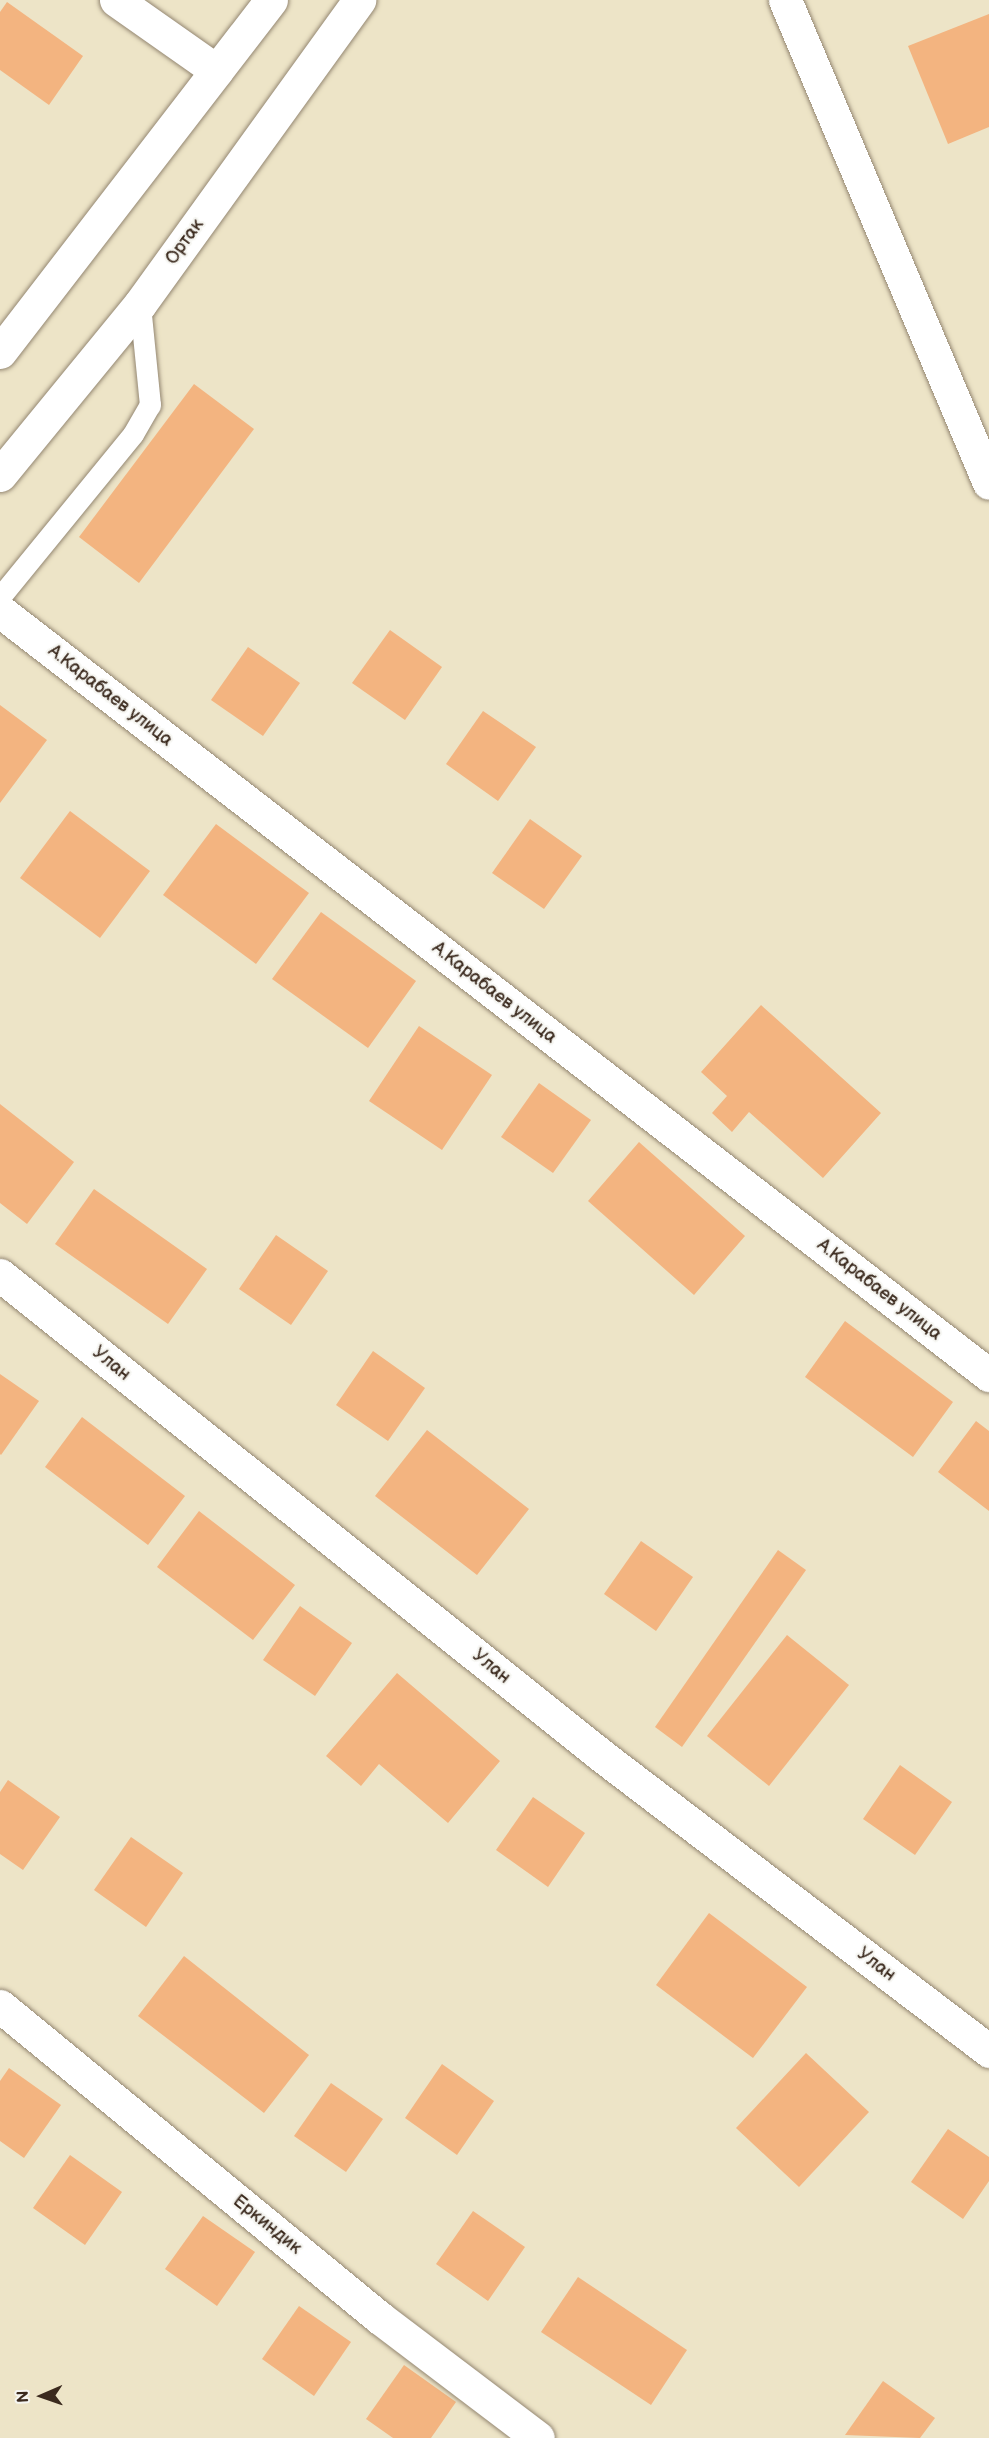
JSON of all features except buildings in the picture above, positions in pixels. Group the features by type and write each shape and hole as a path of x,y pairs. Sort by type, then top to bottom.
{"street":[{"path":"116,0 218,71"},
{"path":"0,352 271,0"},
{"name":"Ортак","path":"0,476 140,304 359,0"},
{"path":"784,0 989,483"},
{"name":"А.Карабаев улица","path":"0,611 989,1375"},
{"name":"Улан","path":"0,1275 602,1756 989,2051"},
{"name":"Еркиндик","path":"0,2006 380,2318 538,2438"}],"lane":[{"path":"0,597 134,434 150,405 140,304"}]}
